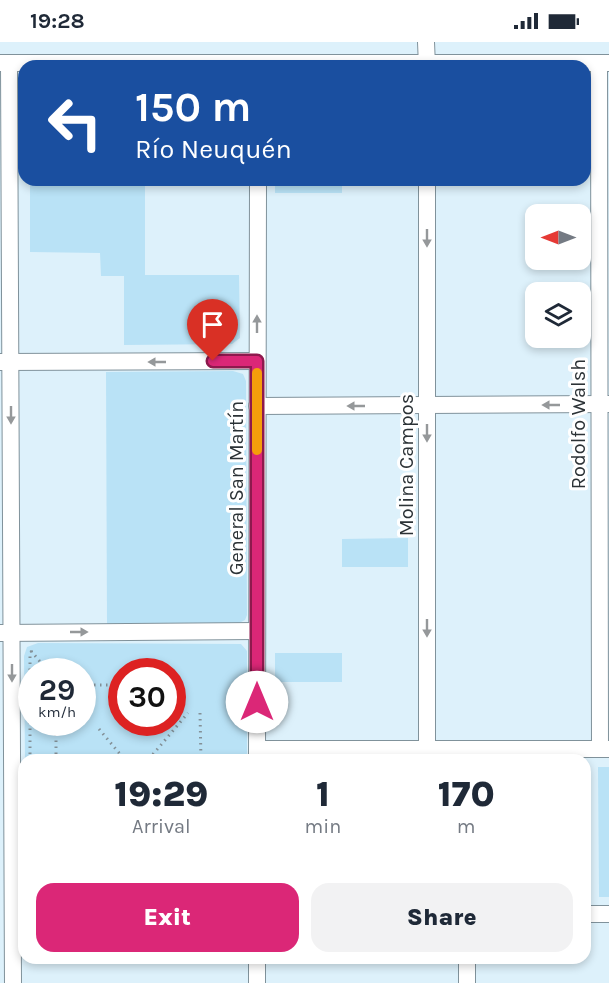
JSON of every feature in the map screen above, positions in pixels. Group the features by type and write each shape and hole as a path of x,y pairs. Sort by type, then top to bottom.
{"street":[{"path":"426,42 427,60"},
{"path":"5,63 6,633 13,983"},
{"name":"Rodolfo Walsh","path":"604,63 604,749"},
{"name":"General San Martín","path":"257,754 258,186"},
{"name":"Molina Campos","path":"427,186 427,749"},
{"path":"5,362 257,361"},
{"path":"257,406 604,404"},
{"path":"6,633 257,631"},
{"path":"285,754 427,749 604,749"},
{"path":"591,914 609,914"},
{"path":"257,964 257,983"},
{"path":"467,964 467,983"}],"path":[{"path":"31,650 38,646"},
{"path":"31,650 38,658"},
{"path":"30,754 31,650"},
{"path":"153,754 188,713"},
{"path":"200,713 201,754"},
{"path":"99,729 120,754"},
{"path":"56,736 56,754"}],"shaded area":[{"path":"30,186 145,186 145,275 239,275 240,338 232,344 124,345 124,276 101,276 100,253 30,252"},
{"path":"275,186 342,186 342,193 275,193"},
{"path":"233,371 243,374 246,381 247,615 245,620 239,623 107,624 106,372"},
{"path":"408,538 408,567 342,567 342,539"},
{"path":"38,643 241,644 247,651 247,754 25,754 25,736 96,736 96,658 24,658 27,647"},
{"path":"275,653 342,653 342,682 275,682"},
{"path":"598,767 609,767 609,897 599,897"}],"slow traffic":[{"path":"257,373 257,450"}],"route":[{"path":"213,361 257,361 257,702"}]}
